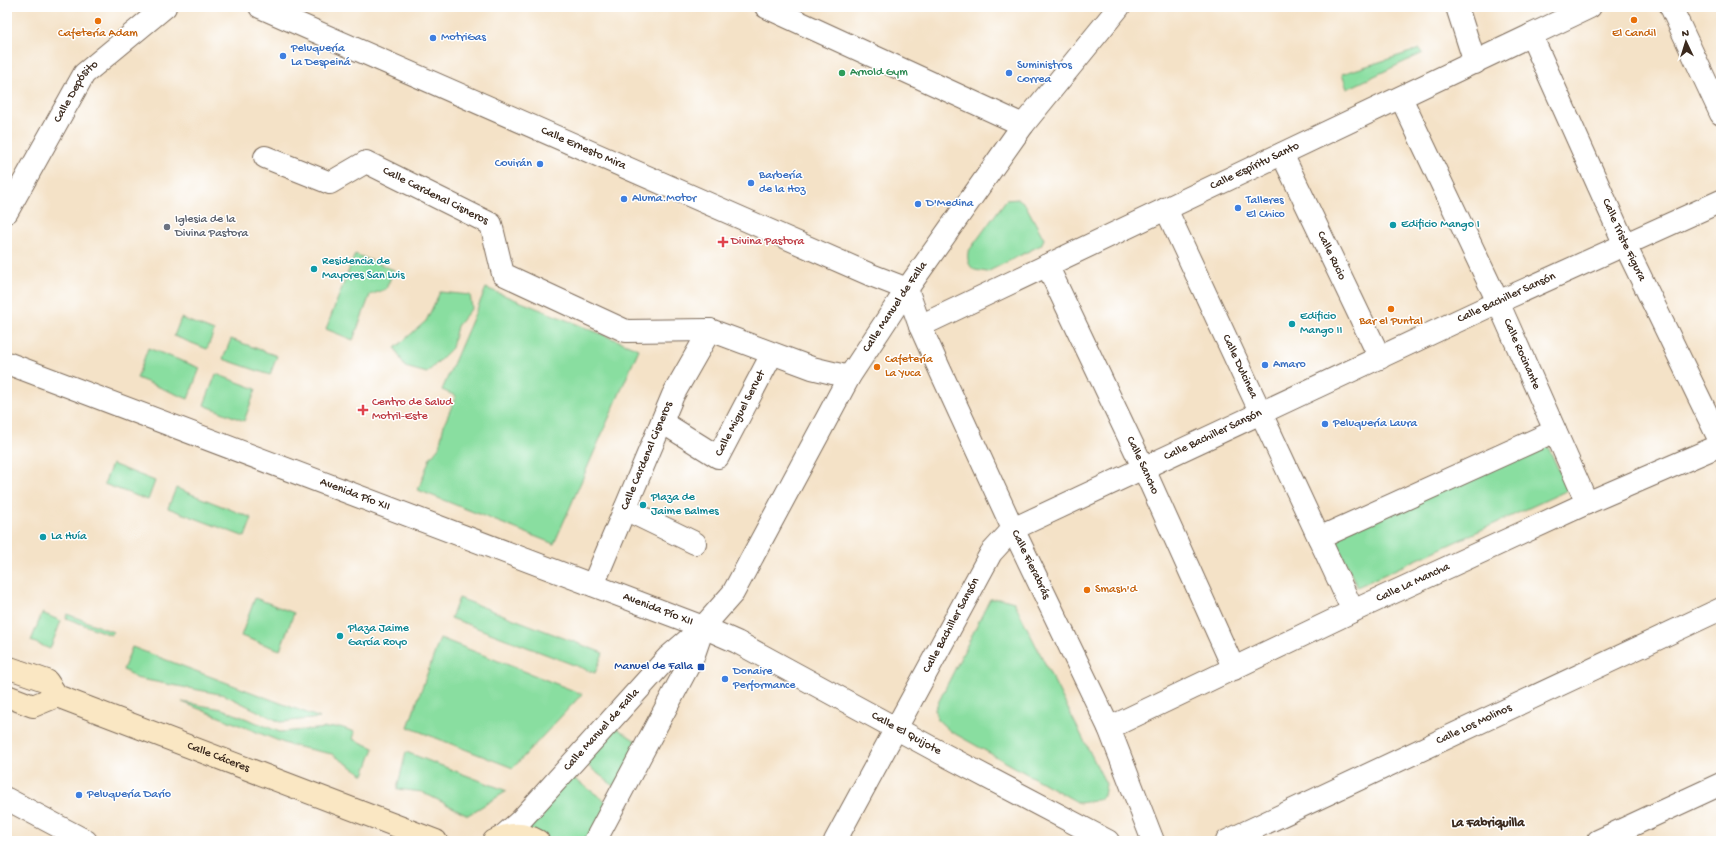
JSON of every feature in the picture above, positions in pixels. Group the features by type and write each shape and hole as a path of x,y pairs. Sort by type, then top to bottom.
{"main road":[{"path":"7,667 47,681 57,696 32,706 7,696"},
{"name":"Calle Cáceres","path":"57,696 436,841"},
{"path":"498,839 515,834 527,836 538,841"}],"street":[{"name":"Calle Depósito","path":"9,202 84,74 165,7"},
{"name":"Calle Ernesto Mira","path":"260,7 907,289"},
{"path":"766,7 1023,125"},
{"name":"Calle Manuel de Falla","path":"498,839 520,821 668,657 704,627 733,593 849,377 907,289 1023,125 1119,7"},
{"path":"1457,7 1474,63"},
{"name":"Calle Espíritu Santo","path":"920,326 1590,7"},
{"path":"1672,7 1721,114"},
{"name":"Calle Triste Figura","path":"1531,35 1625,245 1721,444"},
{"name":"Calle Rocinante","path":"1401,98 1498,302 1587,503"},
{"name":"Calle Rucio","path":"1282,154 1380,358"},
{"name":"Calle Cardenal Cisneros","path":"265,157 330,183 366,162 491,224 503,274 626,331 710,330 812,368 849,377"},
{"name":"Calle Bachiller Sansón","path":"835,841 991,553 1013,529 1498,302 1721,202"},
{"name":"Calle Dulcinea","path":"1166,209 1353,611"},
{"name":"Calle Sancho","path":"1047,265 1143,467 1234,669"},
{"name":"Calle Fierabrás","path":"907,289 920,326 1013,529 1109,728 1153,841"},
{"name":"Calle Cardenal Cisneros","path":"593,585 673,395 710,330"},
{"name":"Calle Miguel Servet","path":"662,422 718,457 772,354"},
{"name":"Avenida Pío XII","path":"7,363 704,627"},
{"path":"1320,538 1555,431"},
{"name":"Calle La Mancha","path":"1109,728 1353,611 1587,503 1721,444"},
{"path":"625,509 695,543"},
{"name":"Calle Los Molinos","path":"1227,841 1721,609"},
{"name":"Calle Manuel de Falla","path":"595,841 693,657 704,627"},
{"name":"Calle El Quijote","path":"704,627 737,642 1108,841"},
{"path":"1598,841 1721,784"},
{"path":"7,799 86,841"}],"green space":[{"path":"1420,49 1423,53 1347,89 1342,74"},
{"path":"1019,199 1025,204 1044,239 1041,245 987,272 975,270 968,262 968,252 1006,200"},
{"path":"355,254 394,270 386,289 370,295 353,340 326,329"},
{"path":"486,288 639,349 554,544 418,490 430,458 439,447 444,425 456,396 442,390"},
{"path":"440,292 470,295 472,308 457,326 452,348 427,373 405,367 395,348 426,321"},
{"path":"181,318 214,331 207,349 174,336"},
{"path":"231,339 277,356 270,375 223,359"},
{"path":"148,348 200,368 188,399 137,378"},
{"path":"216,374 256,389 244,421 204,405"},
{"path":"1545,440 1568,490 1357,587 1334,536"},
{"path":"112,464 155,481 148,500 104,484"},
{"path":"176,488 252,518 245,537 168,508"},
{"path":"255,598 294,613 280,650 241,636"},
{"path":"459,598 603,653 595,673 451,618"},
{"path":"990,599 1003,599 1014,602 1106,784 1104,796 1094,801 1079,803 950,731 938,720 935,709"},
{"path":"42,613 61,621 50,649 31,641"},
{"path":"67,614 113,632 111,635 66,618"},
{"path":"440,638 582,694 513,768 408,727"},
{"path":"132,647 320,718 280,722 225,695 135,678 123,670"},
{"path":"182,702 222,709 280,732 340,727 355,732 353,739 374,748 364,775 332,754 289,745"},
{"path":"609,723 642,745 620,791 578,758"},
{"path":"406,752 507,791 468,815 422,792 397,789"},
{"path":"566,773 611,805 591,841 545,841 516,830"}],"place":[{"name":"El Candil","path":"1634,20"},
{"name":"Cafetería Adam","path":"98,21"},
{"name":"MotriGas","path":"433,38"},
{"name":"Peluquería La Despeiná","path":"283,56"},
{"name":"Arnold Gym","path":"842,73"},
{"name":"Suministros Correa","path":"1009,73"},
{"name":"Covirán","path":"540,164"},
{"name":"Barbería de la Hoz","path":"751,183"},
{"name":"Aluma.Motor","path":"624,199"},
{"name":"D'Medina","path":"918,204"},
{"name":"Talleres El Chico","path":"1238,208"},
{"name":"Edificio Mango I","path":"1393,225"},
{"name":"Iglesia de la Divina Pastora","path":"167,227"},
{"name":"Divina Pastora","path":"723,242"},
{"name":"Residencia de Mayores San Luis","path":"314,269"},
{"name":"Bar el Puntal","path":"1391,309"},
{"name":"Edificio Mango II","path":"1292,324"},
{"name":"Amaro","path":"1265,365"},
{"name":"Cafetería La Yuca","path":"877,367"},
{"name":"Centro de Salud Motril-Este","path":"363,410"},
{"name":"Peluquería Laura","path":"1325,424"},
{"name":"Plaza de Jaime Balmes","path":"643,505"},
{"name":"La Huía","path":"43,537"},
{"name":"Smash'd","path":"1087,590"},
{"name":"Plaza Jaime García Royo","path":"340,636"},
{"name":"Manuel de Falla","path":"701,667"},
{"name":"Donaire Performance","path":"725,679"},
{"name":"Peluquería Darío","path":"79,795"}],"district":[{"name":"La Fabriquilla","path":"1488,823"}]}
